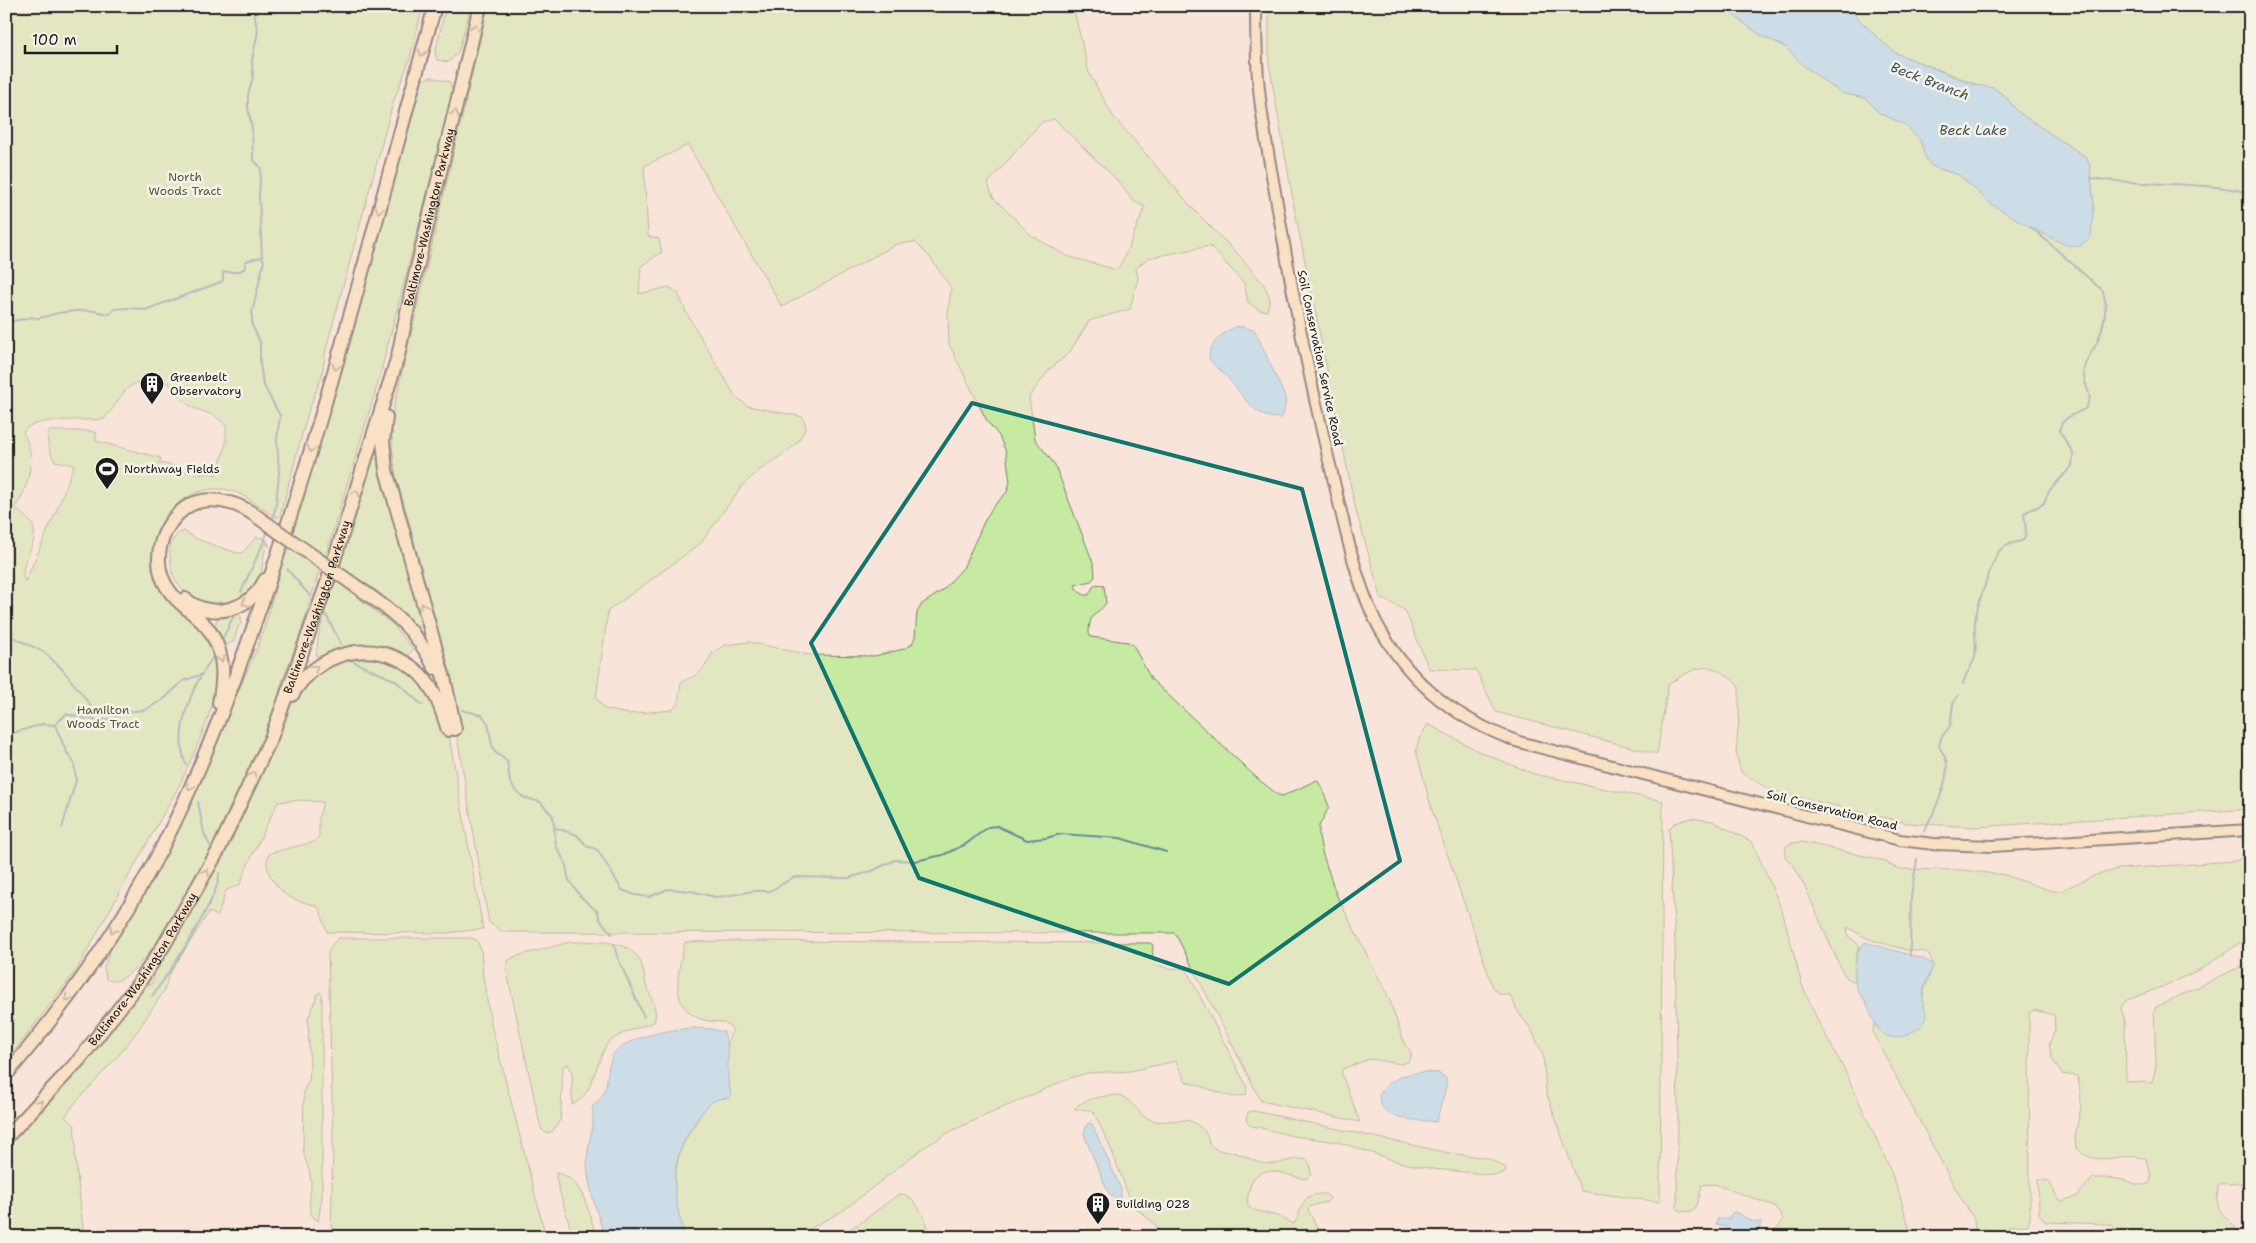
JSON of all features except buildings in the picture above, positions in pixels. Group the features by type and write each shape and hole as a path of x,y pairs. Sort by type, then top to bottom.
{"highway":[{"path":"6,1075 69,996 120,920 189,792 217,723 256,621 328,396 435,6"},
{"name":"Baltimore-Washington Parkway","path":"6,1138 79,1060 136,987 193,898 218,851 271,738 327,583 398,356 411,293 480,6"},
{"path":"398,356 384,427 384,456 449,698 452,730"},
{"path":"217,723 224,674 220,653 204,624 177,600 166,586 160,569 159,554 165,532 181,511 201,501 232,503 252,513 388,609 416,646 431,672 444,703 452,730"},
{"path":"222,502 202,506 185,515 174,527 167,541 165,558 168,574 176,590 184,598 202,608 212,610 237,607 252,598 260,590 280,548"},
{"path":"271,738 291,696 304,677 326,660 340,655 360,652 390,656 414,668 434,694 452,730"}],"main road":[{"name":"Soil Conservation Service Road","path":"1256,6 1259,90 1269,157 1307,368 1342,516 1363,591 1380,629 1396,654 1429,692"},
{"name":"Soil Conservation Road","path":"1429,692 1476,724 1519,742 1900,840 1941,845 1993,846 2250,830"}],"highlighted area":[{"path":"972,403 1302,489 1400,861 1229,984 919,878 811,643"}],"green space":[{"name":"North Woods Tract","path":"6,6 423,6 409,61 393,103 326,349 322,376 309,409 280,516 277,518 236,492 220,489 208,490 185,498 175,506 160,525 156,537 156,553 178,603 185,615 207,636 218,664 215,694 199,742 179,786 77,969 6,1062","holes":["154,378 167,382 189,405 217,417 226,426 226,443 217,475 194,474 168,464 159,464 161,458 96,441 96,433 90,431 49,431 49,446 55,461 74,465 59,505 25,582 24,567 34,539 34,531 31,522 15,507 23,495 30,470 28,443 23,432 38,423 49,421 104,419 129,387 143,380"]},
{"path":"446,6 471,6 458,53 448,62 437,60 435,53"},
{"path":"488,6 1073,6 1089,73 1113,116 1196,212 1239,255 1264,285 1270,298 1267,311 1259,310 1248,302 1244,283 1210,246 1148,258 1136,268 1138,278 1130,309 1089,321 1069,353 1050,369 1029,397 1035,439 1055,465 1094,565 1095,577 1091,581 1075,585 1077,590 1084,595 1089,595 1093,587 1098,584 1104,586 1106,603 1092,618 1089,634 1091,637 1128,642 1133,645 1151,679 1258,779 1278,795 1283,796 1317,780 1329,807 1319,826 1322,852 1336,894 1388,996 1405,1045 1411,1052 1408,1062 1401,1064 1370,1059 1342,1069 1342,1075 1360,1122 1261,1101 1175,933 503,932 489,923 453,713 413,536 396,477 392,446 392,415","holes":["1054,119 1117,180 1133,201 1145,207 1124,258 1117,270 1067,256 1031,235 993,197 988,183 1042,122","688,145 782,307 897,244 915,242 929,256 951,288 948,314 949,344 987,421 999,436 1006,452 1010,482 1007,492 992,508 984,522 963,568 942,591 922,604 917,613 915,637 912,644 904,649 874,656 809,655 749,642 725,645 712,653 700,672 681,682 678,704 672,710 629,714 605,709 596,698 608,611 700,544 742,486 761,469 798,442 806,427 803,417 748,406 735,396 686,312 678,293 669,287 639,294 641,266 662,252 659,239 648,236 644,166"]},
{"path":"1269,6 1705,6 1730,13 1759,34 1785,47 1804,66 1831,86 1844,94 1866,98 1879,113 1904,124 1920,140 1926,159 1942,170 1959,175 2031,228 2094,206 2090,167 2086,157 2019,113 2004,95 1896,53 1846,6 2250,6 2250,809 1976,827 1907,823 1770,790 1741,772 1736,753 1739,687 1730,678 1712,668 1696,669 1668,685 1657,754 1496,712 1476,670 1429,669 1405,610 1381,598 1355,507 1296,217 1269,64"},
{"path":"431,77 450,82 453,93 378,383 325,557 292,534 419,87 423,80"},
{"path":"373,457 380,461 425,628 414,626 383,596 339,565"},
{"path":"184,531 199,540 237,553 242,553 257,537 263,538 265,549 258,583 239,600 226,603 201,601 189,595 180,586 171,568 170,547 172,540"},
{"path":"287,545 320,568 300,635 281,684 271,735 291,696 331,657 316,656 319,634 334,579 392,624 413,649 409,655 400,659 414,668 448,730 483,929 446,933 327,932 320,909 295,900 280,890 272,878 267,865 270,853 314,842 319,837 319,817 323,802 301,800 278,802 247,866 240,885 226,890 218,916 209,912 169,975 164,991 138,1030 65,1117 75,1125 75,1154 84,1237 6,1237 6,1145 15,1129 136,987 152,984 167,928 143,960 120,980 106,979 104,967 112,945 158,870 183,820 257,648"},
{"path":"238,613 241,616 241,624 238,626 234,641 225,646 219,640 216,632 216,621 218,617"},
{"path":"1428,724 1478,751 1534,774 1663,801 1660,1202 1581,1191 1546,1092 1543,1055 1531,1029 1518,1012 1510,995 1499,994 1493,987 1432,810 1416,751 1419,739"},
{"path":"1691,818 1712,821 1752,842 1782,910 1802,985 1819,1023 1844,1069 1897,1187 1911,1233 1908,1237 1767,1237 1781,1224 1783,1219 1775,1206 1714,1184 1702,1185 1697,1206 1690,1212 1680,1211 1677,1207 1678,1116 1675,941 1669,829 1675,823"},
{"path":"1802,842 1882,860 1898,869 1963,870 2005,875 2052,891 2060,891 2096,875 2119,869 2236,861 2250,853 2250,936 2203,968 2162,987 2127,1000 2122,1005 2121,1010 2125,1019 2126,1081 2152,1083 2156,1066 2154,1013 2156,1007 2250,962 2250,1195 2248,1183 2218,1184 2217,1196 2221,1212 2237,1229 2240,1237 2115,1237 2114,1227 2110,1224 2045,1222 2039,1214 2038,1180 2049,1181 2058,1199 2063,1201 2077,1196 2093,1178 2118,1179 2138,1185 2146,1185 2150,1183 2151,1177 2146,1159 2137,1157 2092,1158 2076,1148 2075,1134 2081,1103 2077,1076 2062,1074 2052,1059 2049,1045 2055,1030 2054,1015 2034,1010 2029,1013 2030,1218 2028,1225 2011,1226 1990,1237 1971,1237 1975,1232 1974,1219 1955,1188 1873,1033 1874,1024 1878,1029 1924,1009 1923,1001 1931,972 1931,958 1927,952 1907,950 1869,939 1847,927 1848,936 1860,946 1856,954 1855,982 1847,978 1842,971 1806,889 1794,866 1785,857 1786,846 1791,843"},
{"path":"338,938 470,938 477,940 481,950 491,1024 546,1237 331,1237 333,1140 328,950"},
{"path":"570,942 612,943 630,950 642,966 646,985 655,1008 655,1017 654,1022 623,1033 610,1041 605,1047 588,1090 582,1098 572,1105 572,1072 568,1064 563,1066 560,1120 552,1132 546,1133 542,1130 539,1120 506,968 508,961 514,957"},
{"path":"685,942 1150,943 1153,945 1153,958 1158,965 1167,968 1186,969 1247,1087 1246,1095 1233,1097 1185,1081 1176,1061 1130,1071 1087,1073 1070,1078 953,1130 923,1148 844,1210 795,1237 685,1237 680,1222 675,1193 677,1165 687,1138 701,1114 714,1100 731,1094 728,1080 727,1052 733,1030 725,1023 709,1021 695,1016 686,1009 678,989 680,965"},
{"path":"320,992 322,996 322,1197 318,1221 311,1213 311,1180 303,1149 304,1090 309,1080 310,1069 308,1019"},
{"path":"1118,1095 1128,1100 1142,1115 1151,1120 1191,1121 1205,1132 1210,1145 1219,1150 1236,1153 1264,1164 1297,1159 1307,1160 1310,1164 1311,1175 1306,1179 1273,1171 1259,1174 1254,1178 1250,1187 1248,1206 1253,1210 1277,1216 1294,1224 1306,1199 1317,1194 1325,1194 1330,1198 1327,1202 1311,1206 1308,1210 1322,1237 1162,1237 1156,1225 1138,1210 1128,1194 1110,1146 1094,1113 1091,1110 1074,1109 1088,1100"},
{"path":"1254,1111 1449,1153 1488,1158 1506,1168 1506,1172 1495,1175 1433,1169 1402,1163 1338,1142 1293,1136 1249,1125 1246,1120 1248,1112"},
{"path":"556,1173 573,1181 579,1189 588,1208 596,1237 573,1237 556,1179"},
{"path":"899,1194 905,1195 915,1203 932,1237 837,1237 860,1223"}],"water":[{"name":"Beck Lake","path":"1705,6 1846,6 1896,53 1972,84 1994,88 2004,95 2019,113 2086,157 2090,167 2094,206 2091,237 2079,247 2066,245 2031,228 1991,204 1959,175 1931,166 1926,159 1920,140 1904,124 1879,113 1866,98 1844,94 1804,66 1785,47 1759,34 1730,13"},
{"path":"1237,326 1254,330 1257,335 1286,399 1284,413 1281,418 1263,415 1255,410 1209,359 1211,348 1218,338"},
{"path":"1865,942 1924,959 1934,965 1923,991 1923,1002 1927,1018 1922,1025 1901,1037 1893,1038 1881,1032 1855,984 1857,957"},
{"path":"692,1028 724,1032 727,1044 728,1082 731,1094 730,1098 715,1100 704,1110 685,1140 679,1154 676,1167 675,1194 685,1237 605,1237 591,1190 587,1161 593,1120 592,1107 601,1097 606,1086 611,1059 618,1049 637,1039 661,1032"},
{"path":"1424,1072 1438,1073 1446,1078 1446,1088 1436,1122 1410,1120 1386,1111 1381,1105 1379,1096 1387,1085 1398,1078"},
{"path":"1088,1123 1092,1124 1121,1189 1121,1196 1116,1199 1108,1192 1086,1140 1084,1132"},
{"path":"1735,1212 1754,1222 1761,1222 1759,1230 1754,1235 1749,1236 1746,1233 1740,1236 1724,1226 1716,1224 1717,1219 1728,1219"}],"waterway":[{"path":"252,6 258,31 252,60 253,77 248,95 248,108 252,129 253,159 261,168 259,196 262,257 264,261 252,313 252,325 260,342 260,364 263,384 280,416 277,439 279,473 276,505 272,521"},
{"name":"Beck Branch","path":"2091,178 2111,181 2210,186 2250,193"},
{"path":"1963,684 1975,656 1975,621 1979,604 1999,551 2024,539 2026,534 2024,513 2043,504 2050,490 2072,466 2073,453 2059,430 2066,419 2086,408 2090,398 2084,380 2084,368 2098,340 2105,316 2103,291 2031,227"},
{"path":"6,325 12,321 31,317 41,318 58,313 76,311 90,310 110,314 114,309 133,308 145,310 221,282 223,280 223,272 237,272 244,269 246,261 262,257"},
{"path":"268,530 265,539 269,546"},
{"path":"241,592 265,539"},
{"path":"287,569 310,596"},
{"path":"223,638 234,615"},
{"path":"326,615 341,644"},
{"path":"6,634 44,652 62,669 89,703 95,719"},
{"path":"186,765 182,751 183,723 192,694 213,657"},
{"path":"354,662 396,681 422,705"},
{"path":"6,735 43,724 55,725 66,714 98,721 115,718 124,712 145,710 164,699 183,681 200,675"},
{"path":"1924,831 1944,786 1947,768 1946,760 1939,746 1941,738 1950,726 1953,704 1959,694"},
{"path":"462,710 482,715 488,723 495,752 507,761 510,782 515,790 523,797 540,802 553,816 556,846 565,862 569,880 580,896 598,912 599,918 612,934"},
{"path":"55,725 66,751 74,763 76,780 62,828"},
{"path":"198,802 204,833 210,846"},
{"path":"556,828 577,835 588,847 594,848 599,852 622,890 635,895 649,897 668,889 691,891 715,897 726,896 754,891 770,891 794,877 849,878 872,871 895,860 915,861 943,855 966,844 988,827 997,826 1027,840 1061,834 1120,838 1166,852"},
{"path":"1910,956 1911,897 1917,859"},
{"path":"152,996 181,954 203,916 212,899 219,873"},
{"path":"614,944 617,956 644,1017"}],"place":[{"name":"Greenbelt Observatory","path":"152,405"},
{"name":"Northway Fields","path":"107,490"},
{"name":"Building 028","path":"1098,1225"}],"park label":[{"name":"Hamilton Woods Tract","path":"103,717"}]}
